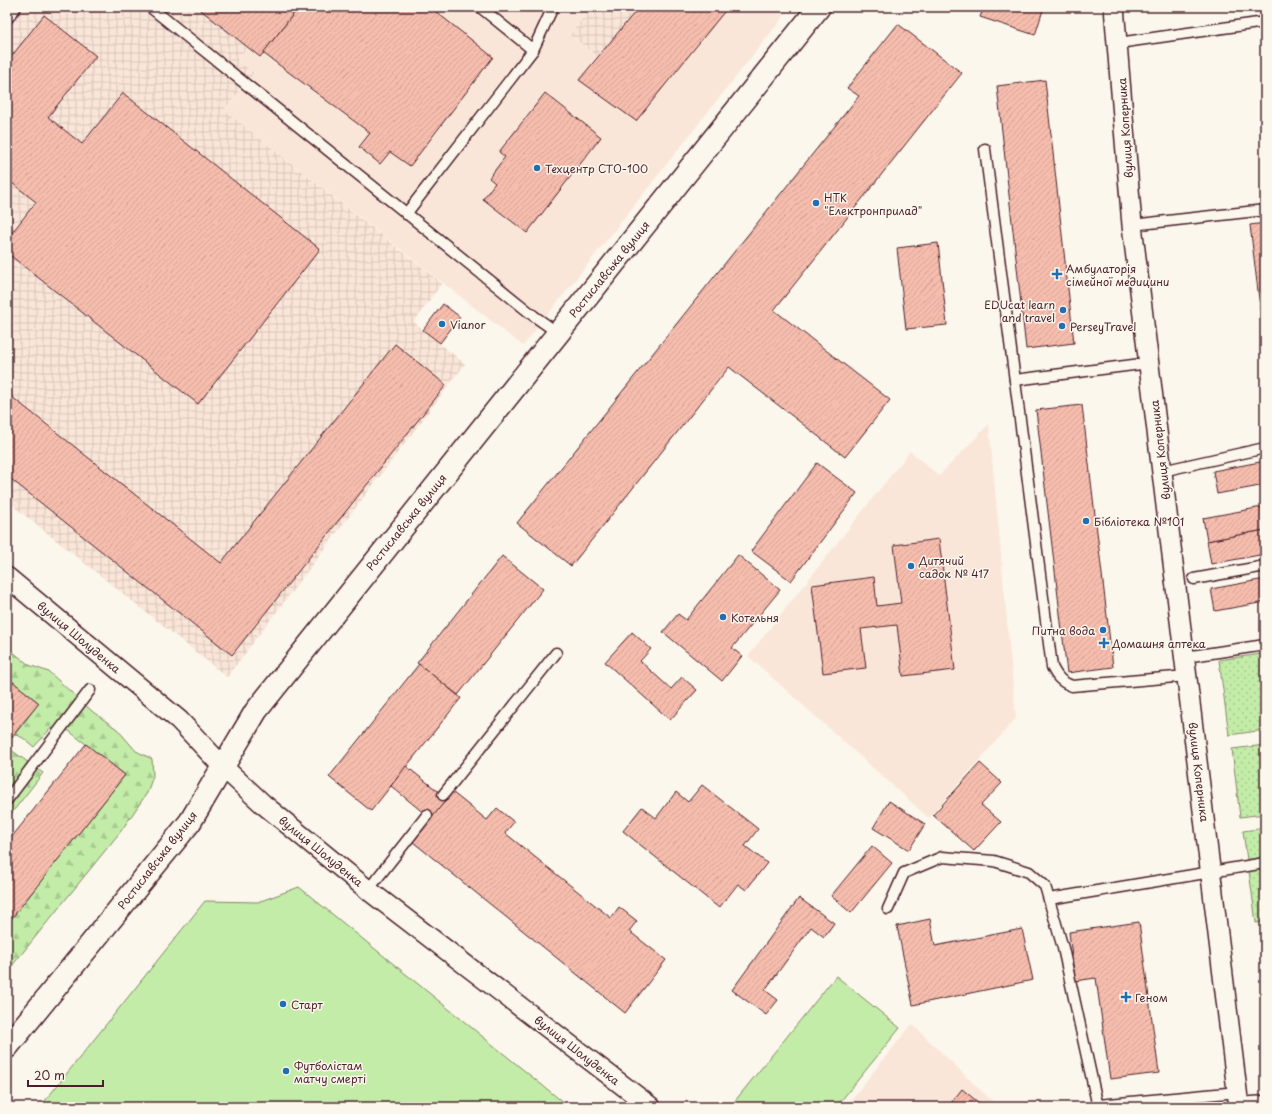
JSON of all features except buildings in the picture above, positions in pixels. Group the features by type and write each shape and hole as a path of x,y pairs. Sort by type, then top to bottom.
{"street":[{"name":"Ростиславська вулиця","path":"7,1047 190,822 256,711 819,7"},
{"name":"вулиця Коперника","path":"1114,7 1132,225 1239,1101"},
{"name":"вулиця Шолуденка","path":"7,577 179,720 222,766 263,804 368,890 651,1107"},
{"path":"626,1088 629,1107"}],"lane":[{"path":"7,19 16,7"},
{"path":"150,7 406,214 534,316 558,333"},
{"path":"480,7 533,50"},
{"path":"406,214 533,50 553,7"},
{"path":"1118,43 1265,22"},
{"path":"985,149 1052,667 1057,677 1063,683 1072,686 1187,676"},
{"path":"1132,225 1265,210"},
{"path":"1015,380 1149,363"},
{"path":"1162,471 1265,448"},
{"path":"1194,579 1265,566"},
{"path":"1185,657 1265,645"},
{"path":"443,795 556,653"},
{"path":"7,800 90,690"},
{"path":"368,890 427,815"},
{"path":"888,909 904,873 942,857 994,861 1029,872 1045,886 1050,899 1063,948 1098,1106 1265,1101"},
{"path":"1050,899 1265,863"}],"shaded area":[{"path":"7,7 280,7 237,60 254,73 224,110 442,283 414,322 465,364 227,677 7,501"},
{"path":"280,7 591,7 570,35 598,57 639,7 791,7 523,346 224,110 254,73 237,60"},
{"path":"591,7 639,7 598,57 570,35"},
{"name":"Дитячий садок № 417","path":"989,424 1016,718 929,818 748,656 910,451 939,476"},
{"path":"912,1024 998,1107 845,1107"}],"green space":[{"path":"7,647 29,665 49,672 93,712 117,729 136,751 152,759 153,776 147,793 121,831 7,972 7,924 125,775 69,731 51,728 34,747 23,738 15,734 39,703 7,677"},
{"path":"1261,654 1265,687 1265,730 1229,735 1219,660"},
{"path":"1265,745 1265,814 1240,817 1232,749"},
{"path":"7,747 43,773 7,819"},
{"path":"1265,828 1265,857 1247,860 1243,831"},
{"path":"1265,869 1265,922 1256,923 1249,871"},
{"name":"Старт","path":"299,887 569,1107 40,1107 205,901 258,902"},
{"path":"836,976 900,1028 836,1107 730,1107"}],"place":[{"name":"Техцентр СТО-100","path":"537,168"},
{"name":"НТК \"Електронприлад\"","path":"816,203"},
{"name":"Амбулаторія сімейної медицини","path":"1057,274"},
{"name":"EDUcat learn and travel","path":"1063,310"},
{"name":"Vianor","path":"442,324"},
{"name":"PerseyTravel","path":"1062,326"},
{"name":"Бібліотека №101","path":"1086,521"},
{"name":"Дитячий садок № 417","path":"911,566"},
{"name":"Котельня","path":"723,617"},
{"name":"Питна вода","path":"1103,630"},
{"name":"Домашня аптека","path":"1104,643"},
{"name":"Геном","path":"1126,997"},
{"name":"Старт","path":"283,1004"},
{"name":"Футболістам матчу смерті","path":"286,1071"}]}
